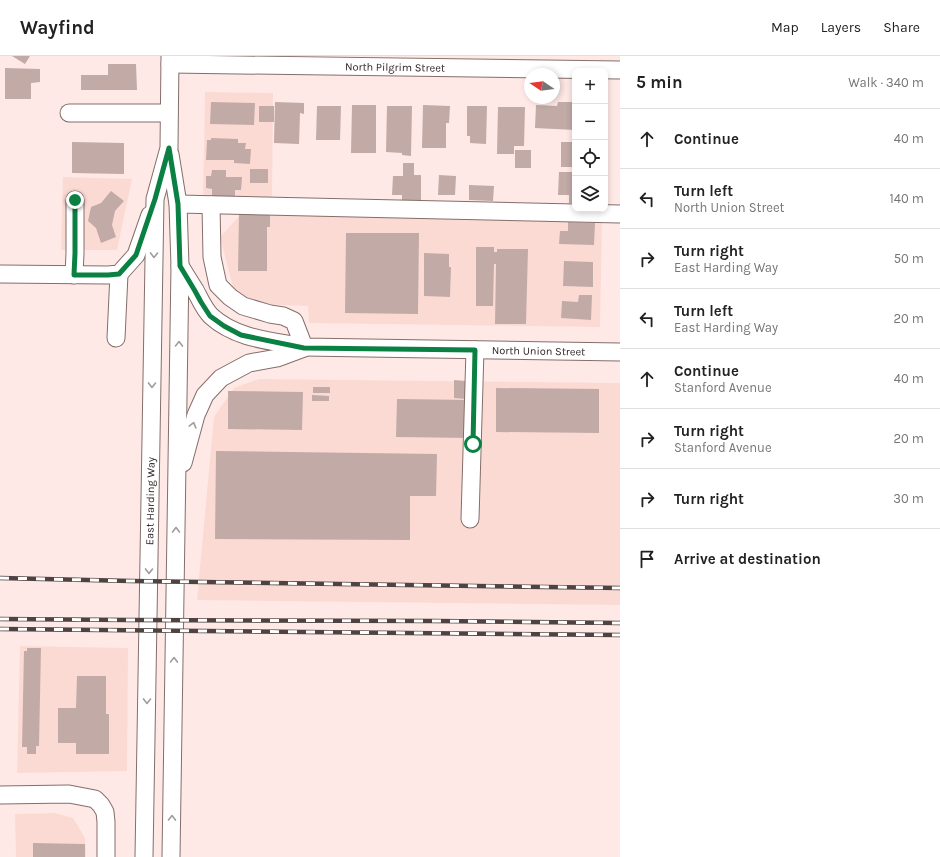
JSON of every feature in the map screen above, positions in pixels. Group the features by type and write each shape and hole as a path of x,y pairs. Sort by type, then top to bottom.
{"street":[{"name":"North Pilgrim Street","path":"170,60 304,61 620,70"},
{"name":"East Harding Way","path":"170,60 169,148 178,204 180,266 171,857"},
{"path":"69,113 169,113"},
{"name":"East Harding Way","path":"144,857 155,199 169,148"},
{"path":"116,338 119,274 136,255 155,199"},
{"path":"74,275 75,200"},
{"path":"178,204 620,214"},
{"path":"176,490 196,415 205,395 221,378 249,363 277,358 304,348 294,321 283,316 270,314 244,306 230,298 218,285 212,257 212,204"},
{"name":"North Union Street","path":"180,266 210,316 224,326 241,335 304,348 620,352"},
{"path":"0,274 119,274"},
{"path":"470,519 475,350"},
{"path":"0,795 69,794 95,799 105,812 106,857"}],"shaded area":[{"path":"205,92 273,93 272,202 203,202"},
{"path":"63,177 132,179 117,250 61,250"},
{"path":"243,212 602,217 600,327 309,323 308,306 258,304 234,291 220,237"},
{"path":"259,379 620,383 620,605 197,600 214,417 234,388"},
{"path":"20,646 128,648 127,771 17,773"},
{"path":"55,813 73,818 85,838 86,857 16,857 15,814"}],"building":[{"path":"12,56 30,56 25,64"},
{"path":"108,64 136,64 137,90 81,90 81,75 108,75"},
{"path":"5,68 40,69 40,82 31,83 31,99 5,99"},
{"path":"211,102 255,103 254,125 210,124"},
{"path":"275,102 304,103 304,114 300,113 299,144 274,143"},
{"path":"560,102 572,102 572,130 535,128 536,105 557,106"},
{"path":"352,105 376,105 376,153 351,153"},
{"path":"423,105 450,106 449,123 446,123 446,148 422,148"},
{"path":"259,106 274,106 274,122 259,122"},
{"path":"317,106 341,106 340,140 316,140"},
{"path":"387,106 412,106 411,156 402,155 402,153 386,152"},
{"path":"467,106 487,106 486,144 470,143 470,136 467,136"},
{"path":"498,107 525,107 524,146 514,146 514,154 497,154"},
{"path":"211,138 238,139 238,143 246,143 245,149 251,149 250,164 234,163 234,160 206,160 207,140 211,140"},
{"path":"72,142 124,143 124,174 72,173"},
{"path":"561,142 572,142 572,167 561,167"},
{"path":"515,150 531,150 531,168 515,168"},
{"path":"403,163 414,163 414,175 421,175 421,204 402,203 402,195 392,195 393,176 403,176"},
{"path":"250,169 268,169 268,183 250,183"},
{"path":"212,170 226,170 226,177 242,177 241,190 235,190 235,197 212,197 212,189 206,188 206,176 211,176"},
{"path":"559,172 572,172 572,203 569,203 569,195 558,195"},
{"path":"439,175 456,176 455,195 438,195"},
{"path":"469,185 494,186 493,201 469,200"},
{"path":"111,191 124,201 115,211 112,225 116,237 101,243 96,228 88,221 91,207 101,203"},
{"path":"239,214 270,214 270,227 267,227 267,271 238,271"},
{"path":"568,222 595,223 594,245 559,244 560,231 568,231"},
{"path":"346,233 419,233 418,314 345,313"},
{"path":"476,247 494,247 494,252 497,252 497,249 528,249 526,324 495,324 496,264 494,264 493,306 476,306"},
{"path":"424,253 449,254 449,267 451,267 450,297 424,296"},
{"path":"564,261 593,262 593,287 563,286"},
{"path":"579,295 592,295 591,320 561,318 562,301 578,302"},
{"path":"454,380 466,381 466,399 454,398"},
{"path":"313,387 330,387 330,393 313,393"},
{"path":"496,388 599,389 599,433 496,432"},
{"path":"228,391 303,392 302,430 228,429"},
{"path":"312,395 329,396 329,401 312,401"},
{"path":"397,399 471,400 470,438 396,437"},
{"path":"216,451 437,454 436,496 410,496 410,540 215,539"},
{"path":"27,648 41,648 39,746 36,746 36,754 27,754 27,747 22,747 24,651 27,651"},
{"path":"77,676 106,676 106,714 109,714 109,754 76,754 76,743 58,743 58,708 76,708"},
{"path":"33,843 85,844 85,857 33,857"}],"railway":[{"path":"0,578 620,588"},
{"path":"0,619 620,623"},
{"path":"0,629 620,635"}],"route":[{"path":"75,200 74,275 119,274 136,255 155,199 169,148 178,204 180,266 210,316 224,326 241,335 304,348 475,350 473,444"}]}
